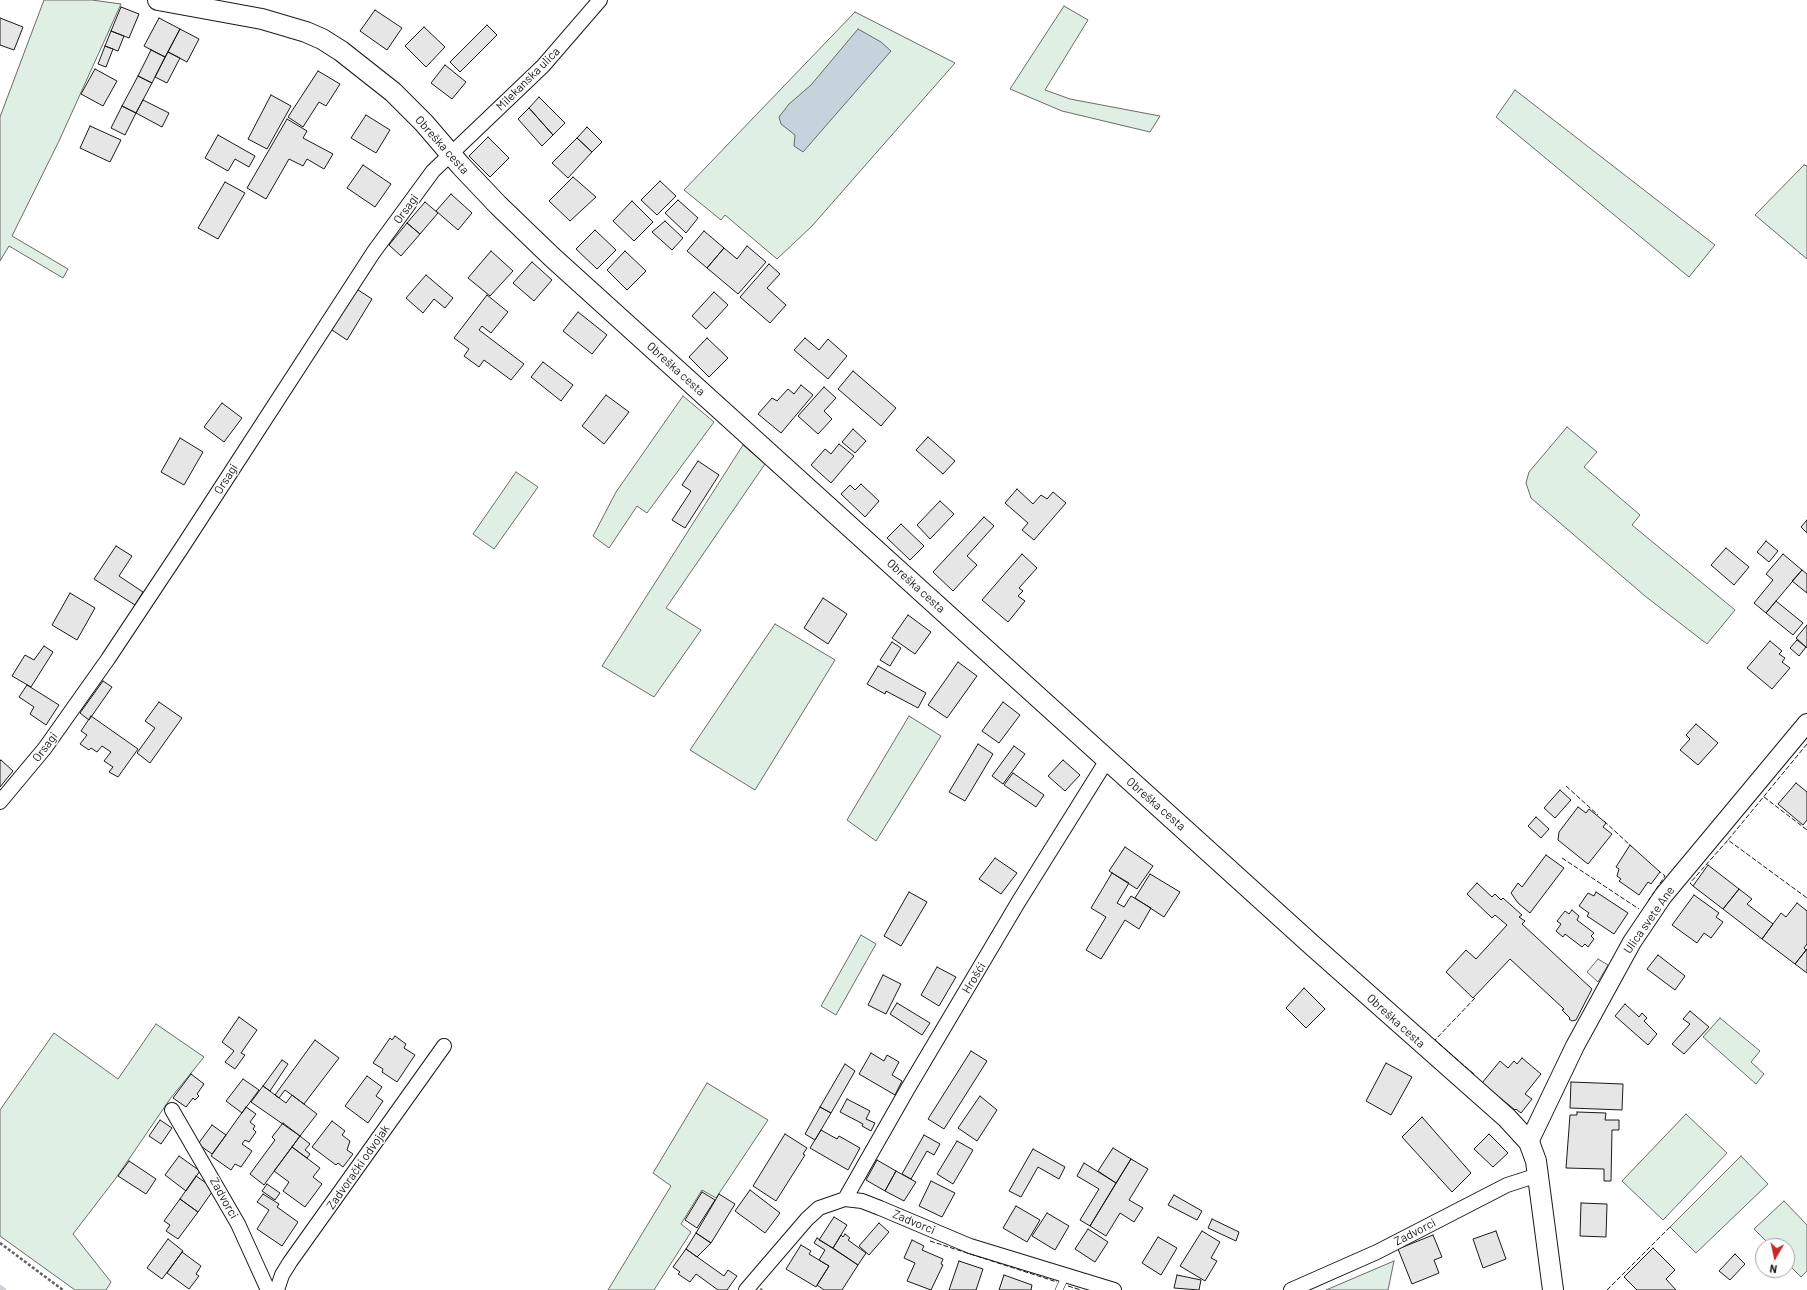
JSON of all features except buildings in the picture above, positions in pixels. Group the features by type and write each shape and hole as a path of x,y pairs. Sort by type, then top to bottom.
{"main road":[{"name":"Obreška cesta","path":"158,0 287,25 322,39 341,51 393,92 424,123 498,205 552,257 1209,851 1318,952 1507,1118 1529,1142 1538,1175 1547,1254 1553,1290"}],"street":[{"name":"Milekanska ulica","path":"451,154 543,66 600,0"},
{"name":"Orsagi","path":"0,802 45,748 108,659 184,546 373,253 433,170 451,154"},
{"name":"Ulica svete Ane","path":"1529,1142 1575,1046 1632,942 1664,896 1807,723"},
{"name":"Hrošći","path":"845,1199 906,1090 1019,901 1107,760"},
{"name":"Zadvorački odvojak","path":"277,1290 282,1275 290,1262 444,1046"},
{"name":"Zadvorci","path":"172,1110 238,1224 268,1290"},
{"name":"Zadvorci","path":"1291,1290 1377,1252 1507,1185 1538,1175"},
{"name":"Zadvorci","path":"746,1290 807,1218 819,1208 845,1199 862,1201 970,1246 1114,1290"}],"lane":[{"path":"1059,1290 1066,1275"}],"path":[{"path":"0,1244 63,1290"}],"green space":[{"path":"44,0 92,0 121,4 59,141 12,236 68,269 63,278 9,246 0,261 0,117"},
{"path":"1064,6 1088,20 1045,90 1070,99 1160,116 1150,132 1062,111 1010,89"},
{"path":"855,12 955,63 812,226 777,259 725,215 721,220 684,190"},
{"path":"1515,90 1715,245 1689,277 1496,117"},
{"path":"1804,165 1807,166 1807,259 1755,215"},
{"path":"683,396 714,422 647,513 637,506 609,548 593,536 616,492"},
{"path":"1567,427 1597,452 1584,467 1640,515 1632,525 1735,610 1707,644 1645,596 1531,498 1526,483 1529,472"},
{"path":"743,445 765,464 666,608 701,630 654,697 602,666"},
{"path":"516,472 538,487 494,549 473,534"},
{"path":"775,624 835,660 755,790 690,750"},
{"path":"909,716 941,736 876,841 847,820"},
{"path":"861,935 876,944 836,1015 821,1006"},
{"path":"1720,1018 1760,1051 1751,1062 1764,1074 1756,1084 1703,1037"},
{"path":"156,1024 204,1057 170,1099 116,1178 73,1234 111,1282 106,1290 75,1290 0,1236 0,1110 54,1033 118,1079"},
{"path":"707,1083 768,1120 716,1198 702,1190 681,1224 691,1232 654,1290 608,1290 671,1186 653,1173"},
{"path":"1686,1114 1727,1153 1663,1220 1622,1181"},
{"path":"1741,1156 1768,1184 1696,1253 1670,1227"},
{"path":"1784,1201 1807,1225 1807,1271 1801,1277 1795,1271 1795,1238 1763,1238 1754,1229"},
{"path":"1394,1261 1388,1290 1326,1290"}],"shaded area":[{"path":"858,29 881,42 891,51 803,152 794,146 795,135 781,124 779,117 789,104 811,85"},
{"path":"1598,959 1608,965 1598,982 1587,972"}],"waterway":[{"path":"0,1287 4,1290"}],"fence":[{"path":"1807,744 1728,840 1807,898"},
{"path":"1566,786 1598,815"},
{"path":"1764,797 1807,830"},
{"path":"1604,821 1632,847"},
{"path":"1693,886 1690,883 1728,840"},
{"path":"1562,858 1639,909"},
{"path":"1648,901 1665,876 1659,871"},
{"path":"1475,998 1435,1040 1475,1075"},
{"path":"1607,1290 1670,1227"},
{"path":"930,1241 1057,1282"},
{"path":"1068,1286 1081,1290"}]}
